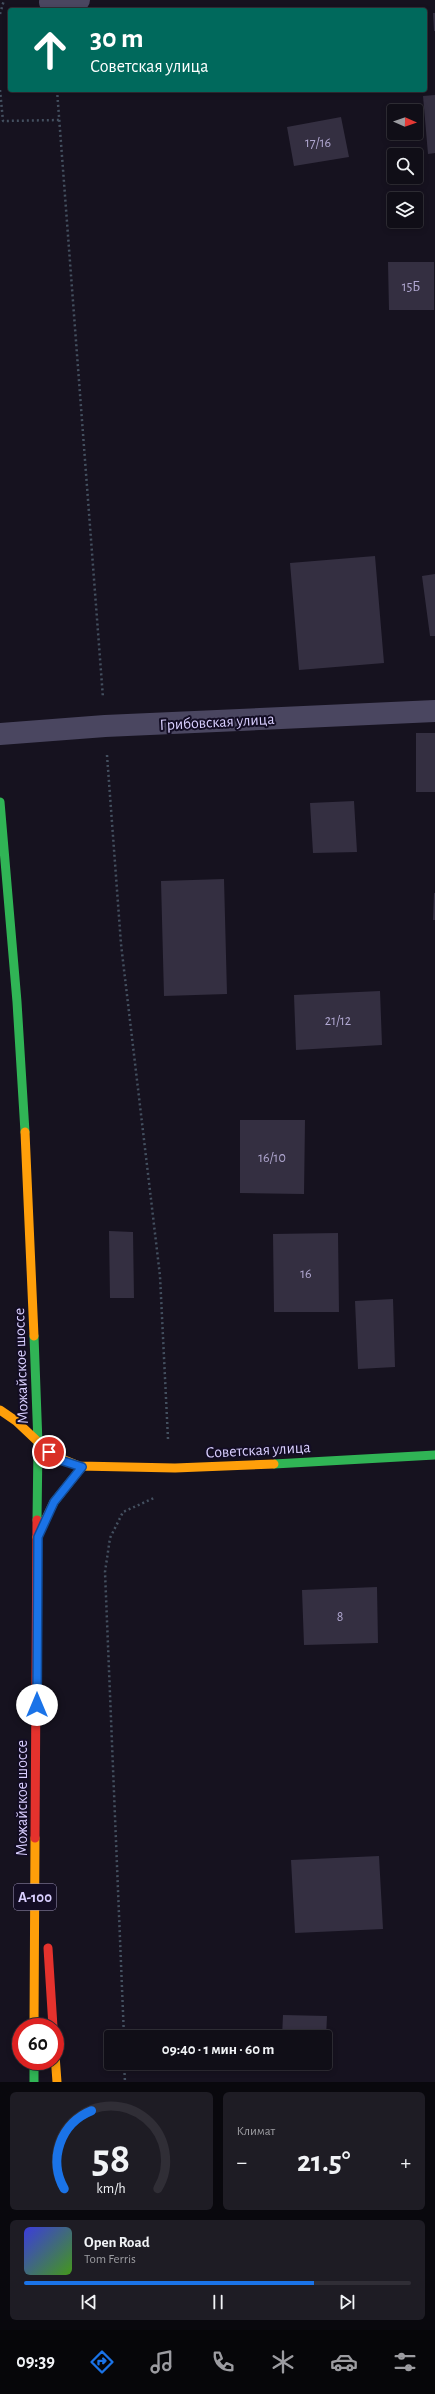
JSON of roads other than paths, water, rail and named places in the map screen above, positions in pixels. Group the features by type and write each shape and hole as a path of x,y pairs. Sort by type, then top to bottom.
{"main road":[{"name":"Можайское шоссе","path":"0,802 18,1010 38,1444 34,2018"},
{"name":"Советская улица","path":"0,1410 13,1417 38,1444 60,1460 82,1467 171,1468 435,1456"},
{"path":"38,1537 54,1502 82,1467"},
{"path":"37,1767 45,1893"},
{"path":"48,1940 52,2018"},
{"path":"34,2070 34,2082"},
{"path":"56,2070 57,2082"}],"street":[{"path":"50,2 79,0"},
{"name":"Грибовская улица","path":"0,734 105,726 435,711"}]}
